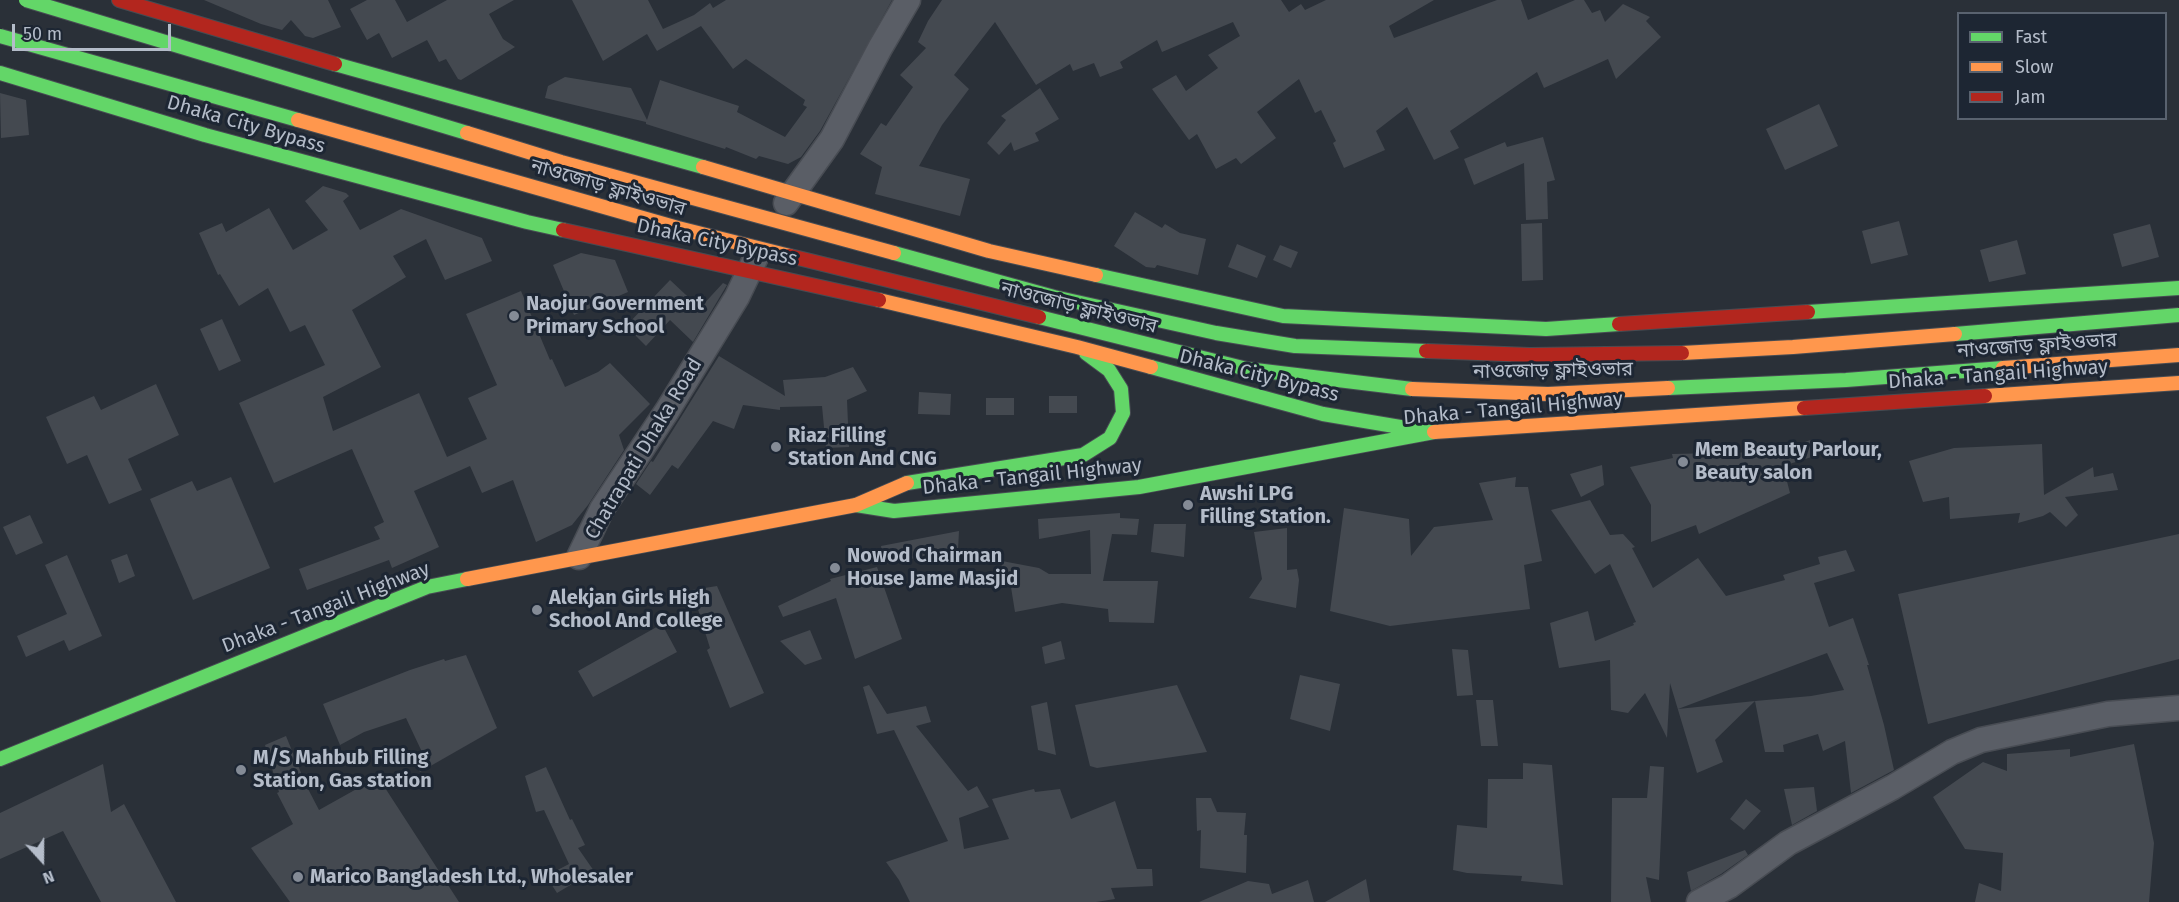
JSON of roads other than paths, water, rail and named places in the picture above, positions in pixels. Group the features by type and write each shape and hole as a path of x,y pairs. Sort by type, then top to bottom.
{"highway":[{"name":"নাওজোড় ফ্লাইওভার","path":"26,0 561,162 1054,297 1216,333 1295,346 1530,355 1672,354 1793,347 2179,315"},
{"path":"119,0 144,4 254,41 795,192 989,251 1283,316 1546,329 2179,288"},
{"name":"নাওজোড় ফ্লাইওভার","path":"0,36 678,228 1246,369 1417,390 1548,394 1846,380 2179,355"},
{"name":"Dhaka City Bypass","path":"0,73 205,135 527,222 750,270 1077,347 1323,414 1430,432"},
{"name":"Dhaka - Tangail Highway","path":"0,759 427,587 856,505 904,484 1083,455 1110,438 1123,413 1122,389 1109,370 1077,347"},
{"name":"Dhaka - Tangail Highway","path":"856,505 894,511 1139,487 1430,432 2179,383"}],"street":[{"name":"Chatrapati Dhaka Road","path":"579,557 602,509 673,402 736,297 774,220 832,139 908,0"},
{"path":"1699,902 1729,886 1788,843 1893,787 1952,752 1981,740 2108,714 2179,708"}],"place":[{"name":"Naojur Government Primary School","path":"514,316"},
{"name":"Riaz Filling Station And CNG","path":"776,447"},
{"name":"Mem Beauty Parlour, Beauty salon","path":"1683,462"},
{"name":"Awshi LPG Filling Station.","path":"1188,505"},
{"name":"Nowod Chairman House Jame Masjid","path":"835,568"},
{"name":"Alekjan Girls High School And College","path":"537,610"},
{"name":"M/S Mahbub Filling Station, Gas station","path":"241,770"},
{"name":"Marico Bangladesh Ltd., Wholesaler","path":"298,877"}]}
